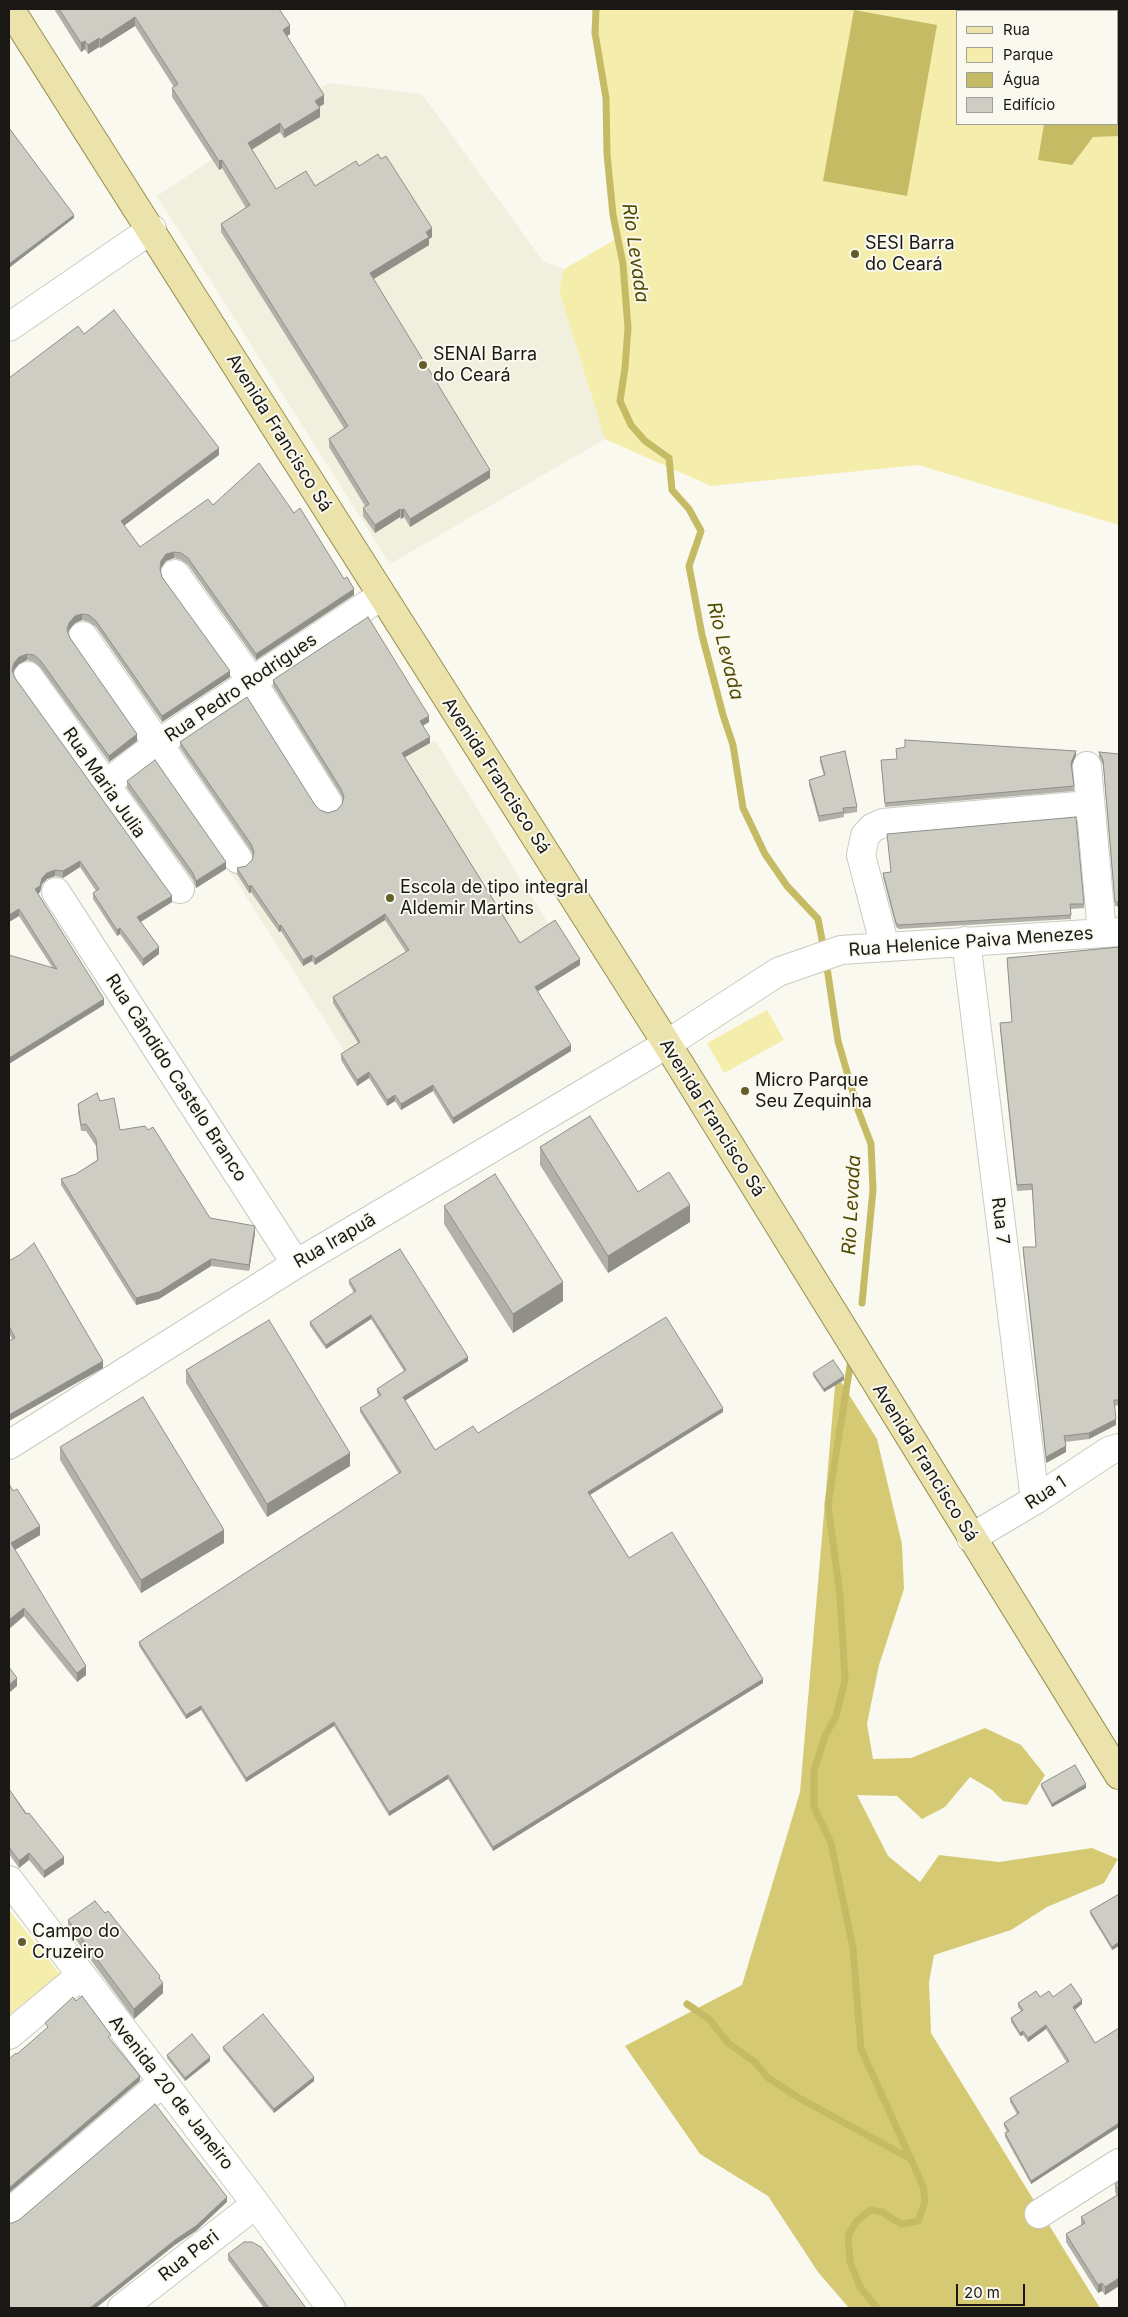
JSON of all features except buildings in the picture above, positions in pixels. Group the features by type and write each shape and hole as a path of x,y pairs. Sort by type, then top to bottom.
{"main road":[{"name":"Avenida Francisco Sá","path":"10,9 152,229 381,596 666,1044 1119,1775"}],"street":[{"path":"9,327 152,229"},
{"path":"174,574 251,680 328,803"},
{"name":"Rua Pedro Rodrigues","path":"105,785 159,743 251,680 381,596"},
{"path":"83,636 238,859"},
{"name":"Rua Maria Julia","path":"28,676 180,889"},
{"path":"1087,766 1089,805 1111,932"},
{"path":"885,947 861,855 865,836 872,828 883,823 1089,805"},
{"name":"Rua Cândido Castelo Branco","path":"56,892 296,1264"},
{"name":"Rua Helenice Paiva Menezes","path":"666,1044 778,972 841,950 1111,932"},
{"name":"Rua 7","path":"966,941 1035,1500"},
{"name":"Rua Irapuã","path":"9,1445 296,1264 666,1044"},
{"name":"Rua 1","path":"971,1538 1035,1500 1109,1452 1119,1448"},
{"name":"Avenida 20 de Janeiro","path":"9,1880 80,1976 256,2204 331,2308"},
{"path":"9,2035 80,1976"},
{"path":"9,2213 163,2082"},
{"path":"1039,2214 1119,2163"},
{"name":"Rua Peri","path":"122,2308 256,2204"}],"shaded area":[{"name":"SENAI Barra do Ceará","path":"328,83 422,94 543,261 564,269 559,292 605,439 390,564 157,196"},
{"name":"Escola de tipo integral Aldemir Martins","path":"435,740 551,928 347,1055 228,868"},
{"path":"836,1374 877,1439 902,1544 904,1589 879,1665 867,1724 873,1759 911,1758 985,1728 1021,1745 1045,1775 1027,1805 1003,1801 992,1790 970,1777 945,1807 922,1819 897,1796 857,1795 888,1856 920,1882 939,1855 999,1862 1092,1848 1118,1859 1104,1883 1047,1907 1011,1930 934,1955 929,1982 931,2033 1100,2308 849,2308 818,2272 768,2196 700,2154 625,2046 742,1985 800,1792"}],"green space":[{"name":"SESI Barra do Ceará","path":"596,9 1068,9 1070,10 956,10 956,125 1118,125 1119,10 1119,525 918,465 711,486 605,439 559,291 564,269 618,238 613,215 607,154 606,98 595,33"},
{"path":"767,1010 784,1040 724,1073 707,1043"},
{"name":"Campo do Cruzeiro","path":"9,1910 60,1974 9,2015"}],"water":[{"path":"854,10 937,25 907,196 823,181"},
{"path":"1119,69 1119,136 1093,137 1072,165 1038,160 1044,125 1118,125"}],"waterway":[{"name":"Rio Levada","path":"596,9 595,33 606,98 607,154 613,215 623,264 628,328 620,401 631,425 645,441 669,458 672,490 689,509 701,531 689,566 702,635 733,745 743,808 765,854 787,886 818,919 824,950"},
{"name":"Rio Levada","path":"826,961 838,1041 858,1110 871,1144 873,1190 862,1303"},
{"path":"851,1360 828,1504 840,1596 845,1680 836,1716 825,1736 814,1771 814,1807 831,1843 853,1948 861,2049 923,2186 925,2202 918,2221 901,2224 882,2212 870,2210 856,2222 848,2236 850,2262 860,2287 877,2308"},
{"path":"687,2004 709,2019 728,2043 755,2062 767,2077 799,2098 909,2158"}],"place":[{"name":"SESI Barra do Ceará","path":"855,254"},
{"name":"SENAI Barra do Ceará","path":"423,365"},
{"name":"Escola de tipo integral Aldemir Martins","path":"390,898"},
{"name":"Micro Parque Seu Zequinha","path":"745,1091"},
{"name":"Campo do Cruzeiro","path":"22,1942"}]}
